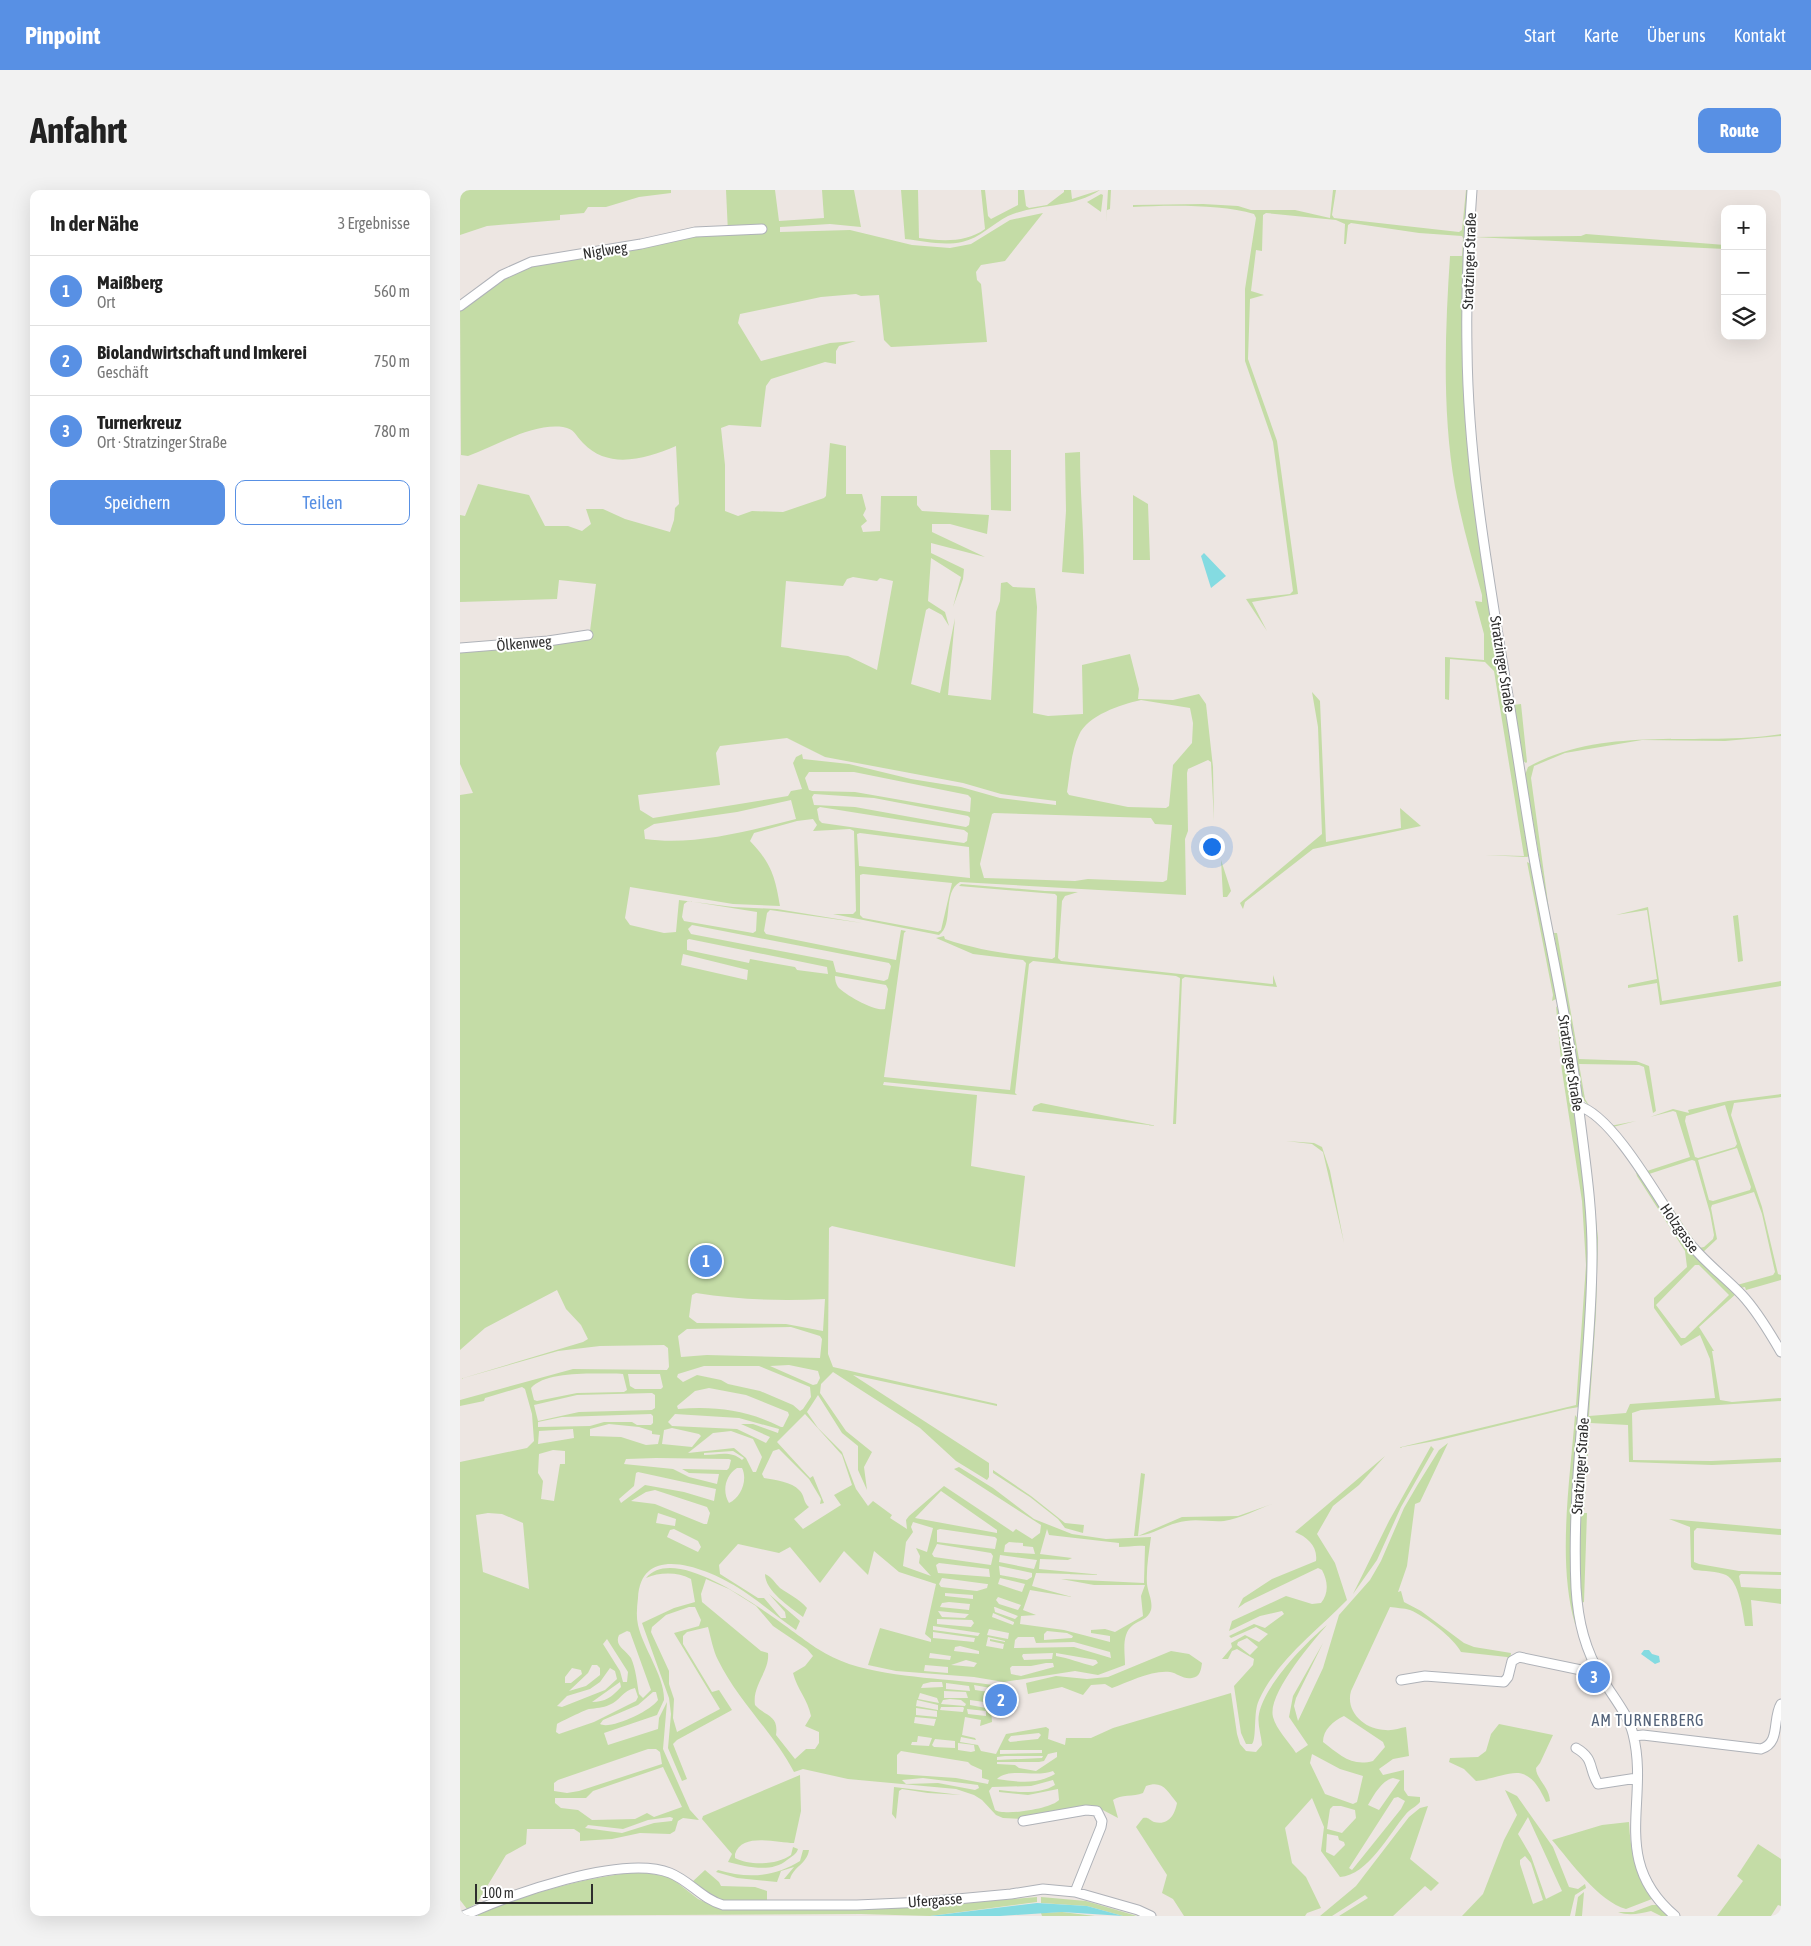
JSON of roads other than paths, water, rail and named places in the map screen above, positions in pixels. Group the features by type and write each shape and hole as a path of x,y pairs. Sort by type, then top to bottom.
{"street":[{"name":"Stratzinger Straße","path":"1472,190 1467,276 1467,352 1477,492 1534,859 1561,995 1578,1106 1591,1219 1592,1256 1574,1546 1579,1624 1584,1641 1597,1669 1628,1720 1634,1736 1637,1778 1634,1822 1639,1858 1649,1885 1658,1899 1675,1916"},
{"name":"Niglweg","path":"460,306 502,275 531,262 695,232 762,229"},
{"name":"Ölkenweg","path":"460,648 548,641 588,635"},
{"name":"Holzgasse","path":"1578,1106 1592,1112 1619,1139 1684,1236 1705,1261 1747,1300 1781,1352"},
{"path":"1401,1680 1425,1676 1504,1682 1508,1677 1512,1661 1519,1658 1581,1670 1597,1669"},
{"path":"1634,1736 1643,1735 1761,1749 1771,1745 1776,1735 1781,1704"},
{"path":"1576,1748 1586,1753 1593,1765 1594,1776 1598,1784 1637,1778"},
{"path":"1023,1821 1086,1810 1097,1811 1102,1821 1101,1827 1075,1892"},
{"name":"Ufergasse","path":"463,1916 512,1896 556,1883 604,1872 640,1868 671,1873 702,1896 723,1905 857,1905 944,1900 1042,1889 1075,1892 1138,1910 1151,1916"}],"water":[{"path":"1204,553 1226,576 1211,588 1201,556"},
{"path":"1644,1650 1649,1650 1652,1654 1659,1656 1660,1662 1655,1664 1641,1654"},
{"path":"1037,1903 1087,1906 1123,1916 1062,1912 1000,1916 930,1916"}],"place":[{"name":"Maißberg","path":"706,1261"},
{"name":"Turnerkreuz","path":"1594,1677"},
{"name":"Biolandwirtschaft und Imkerei","path":"1001,1700"}],"district":[{"name":"AM TURNERBERG","path":"1648,1720"}]}
